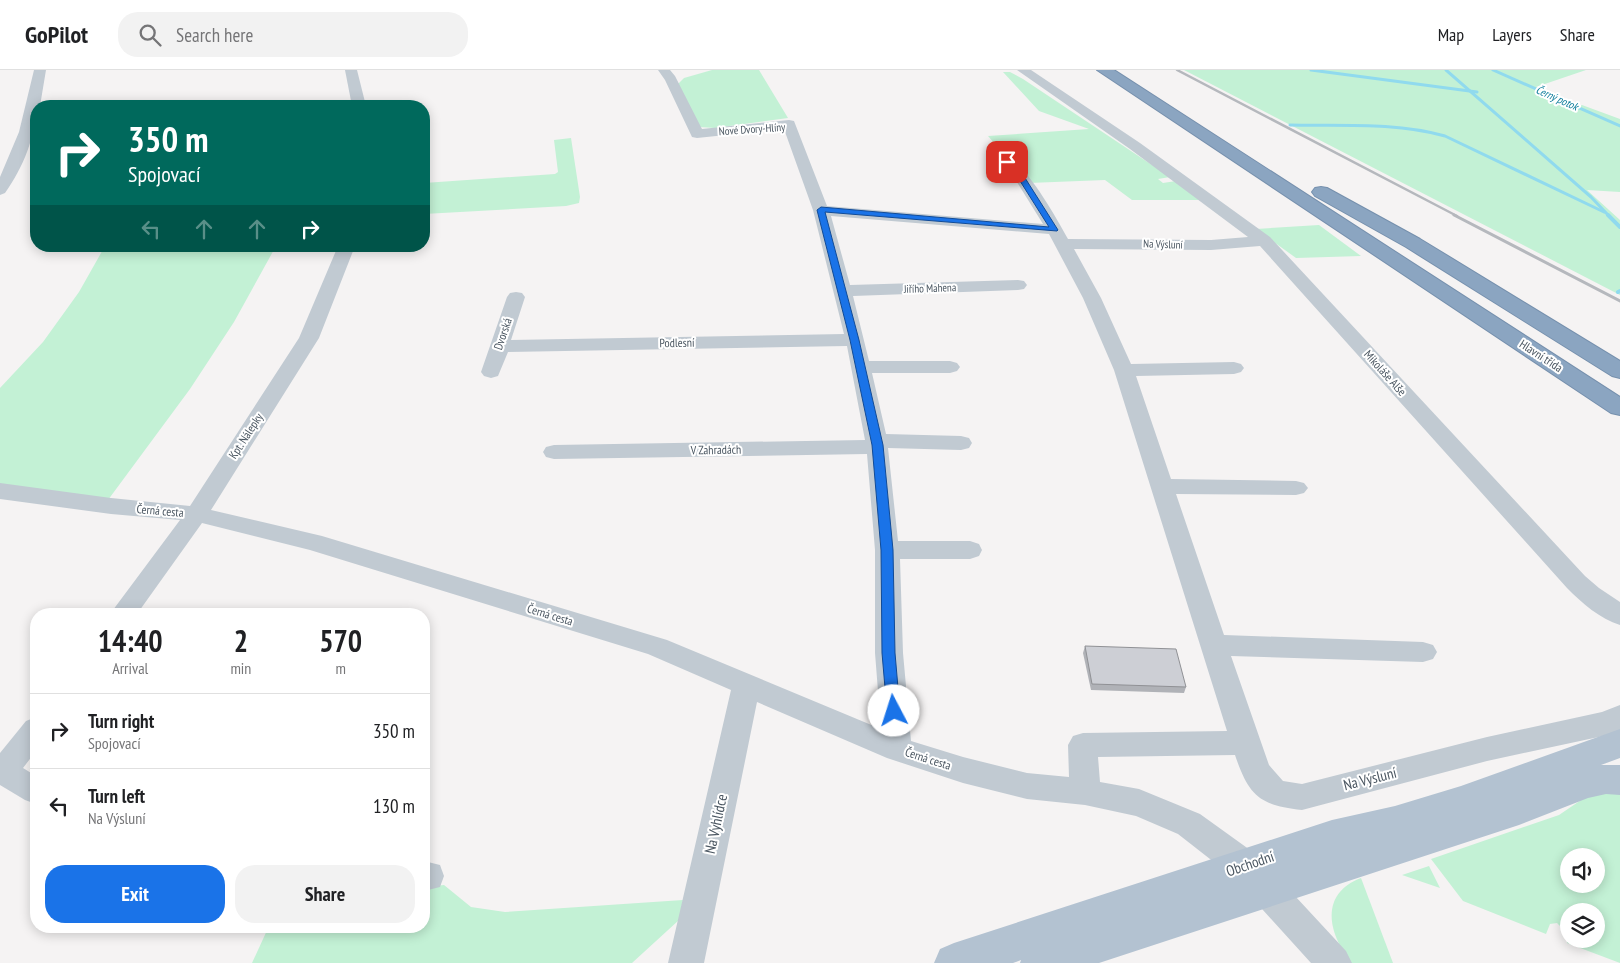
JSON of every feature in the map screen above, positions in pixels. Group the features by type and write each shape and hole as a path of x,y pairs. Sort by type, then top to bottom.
{"highway":[{"path":"1104,70 1262,166 1620,390"},
{"path":"1120,70 1262,166 1413,243 1620,371"},
{"name":"Hlavní třída","path":"1262,166 1463,304 1620,408"}],"main road":[{"path":"1548,771 1620,743"},
{"path":"1548,771 1620,761"},
{"name":"Obchodní","path":"1040,963 1255,878 1332,837 1395,822 1461,802 1548,771"},
{"name":"Obchodní","path":"954,963 1255,878 1519,809 1586,783 1620,780"}],"street":[{"path":"34,100 40,70"},
{"path":"351,70 358,100"},
{"name":"Nové Dvory-Hlíny","path":"664,70 671,79 697,134 789,124 821,210"},
{"name":"Mikoláše Alše","path":"1023,70 1135,146 1264,241 1576,582 1590,595 1620,615"},
{"path":"0,190 12,170 25,141 30,117"},
{"name":"Na Výsluní","path":"996,153 1018,171 1058,237 1092,298 1124,370 1246,743 1257,772 1269,788 1278,794 1302,797 1487,749 1608,723 1620,717"},
{"path":"897,749 889,653 887,550 878,445 855,340 821,210 1058,237"},
{"name":"Na Výsluní","path":"1058,237 1211,245 1264,241"},
{"name":"Kpt. Nálepky","path":"127,608 196,514 309,338 345,252"},
{"name":"Jiřího Mahena","path":"841,291 1018,285"},
{"name":"Dvorská","path":"491,372 516,297"},
{"name":"Podlesní","path":"500,346 855,340"},
{"path":"861,367 950,367"},
{"path":"1124,370 1234,368"},
{"path":"878,445 886,441 961,443"},
{"name":"V Zahradách","path":"554,452 862,447 878,445"},
{"path":"1162,486 1296,488"},
{"name":"Černá cesta","path":"0,491 111,506 196,514 313,542 647,644 897,749 963,770 1028,786 1085,792 1139,803 1189,824 1255,878 1334,963"},
{"path":"887,550 970,550"},
{"path":"1214,645 1423,652"},
{"name":"Na Vyhlídce","path":"686,963 746,685"},
{"path":"30,736 2,771 30,787"},
{"path":"1085,792 1083,746 1246,743"}],"green space":[{"path":"712,70 759,70 788,118 715,128 699,127 678,84 684,78"},
{"path":"1184,70 1586,70 1536,87 1578,106 1582,105 1620,119 1620,192 1587,190 1620,220 1620,295"},
{"path":"1003,72 1010,72 1023,79 1170,177 1158,179 1163,183 1176,181 1199,200 1132,200 1105,180 1029,183 988,136 1089,129 1039,111"},
{"path":"571,138 580,197 579,203 566,206 430,214 430,183 555,174 558,172 554,140"},
{"path":"1319,225 1361,256 1296,258 1256,229"},
{"path":"102,252 273,252 234,322 190,389 108,500 0,485 0,388 43,342 79,292"},
{"path":"1620,788 1620,963 1580,948 1605,948 1605,903 1560,903 1560,926 1557,923 1550,924 1546,934 1463,901 1431,859 1559,815 1590,794"},
{"path":"1429,866 1440,888 1402,875"},
{"path":"1361,878 1393,963 1351,963 1337,939 1333,927 1333,904 1338,894 1348,885"},
{"path":"444,885 471,907 505,912 683,900 679,920 632,963 252,963 266,933 430,933 430,886"}],"building":[{"path":"1085,646 1176,649 1186,687 1092,684"}],"waterway":[{"path":"1311,70 1470,91"},
{"path":"1446,70 1470,91"},
{"name":"Černý potok","path":"1493,70 1620,126"},
{"path":"1470,91 1477,92"},
{"path":"1470,91 1591,197 1609,216"},
{"path":"1290,125 1388,127 1445,136 1604,212"},
{"path":"1609,216 1620,227"}],"railway":[{"path":"1177,70 1457,216"},
{"path":"1454,215 1620,301"}],"route":[{"path":"894,711 889,653 887,550 878,445 855,340 821,210 926,217 1054,230 1018,171 1007,162"}]}
